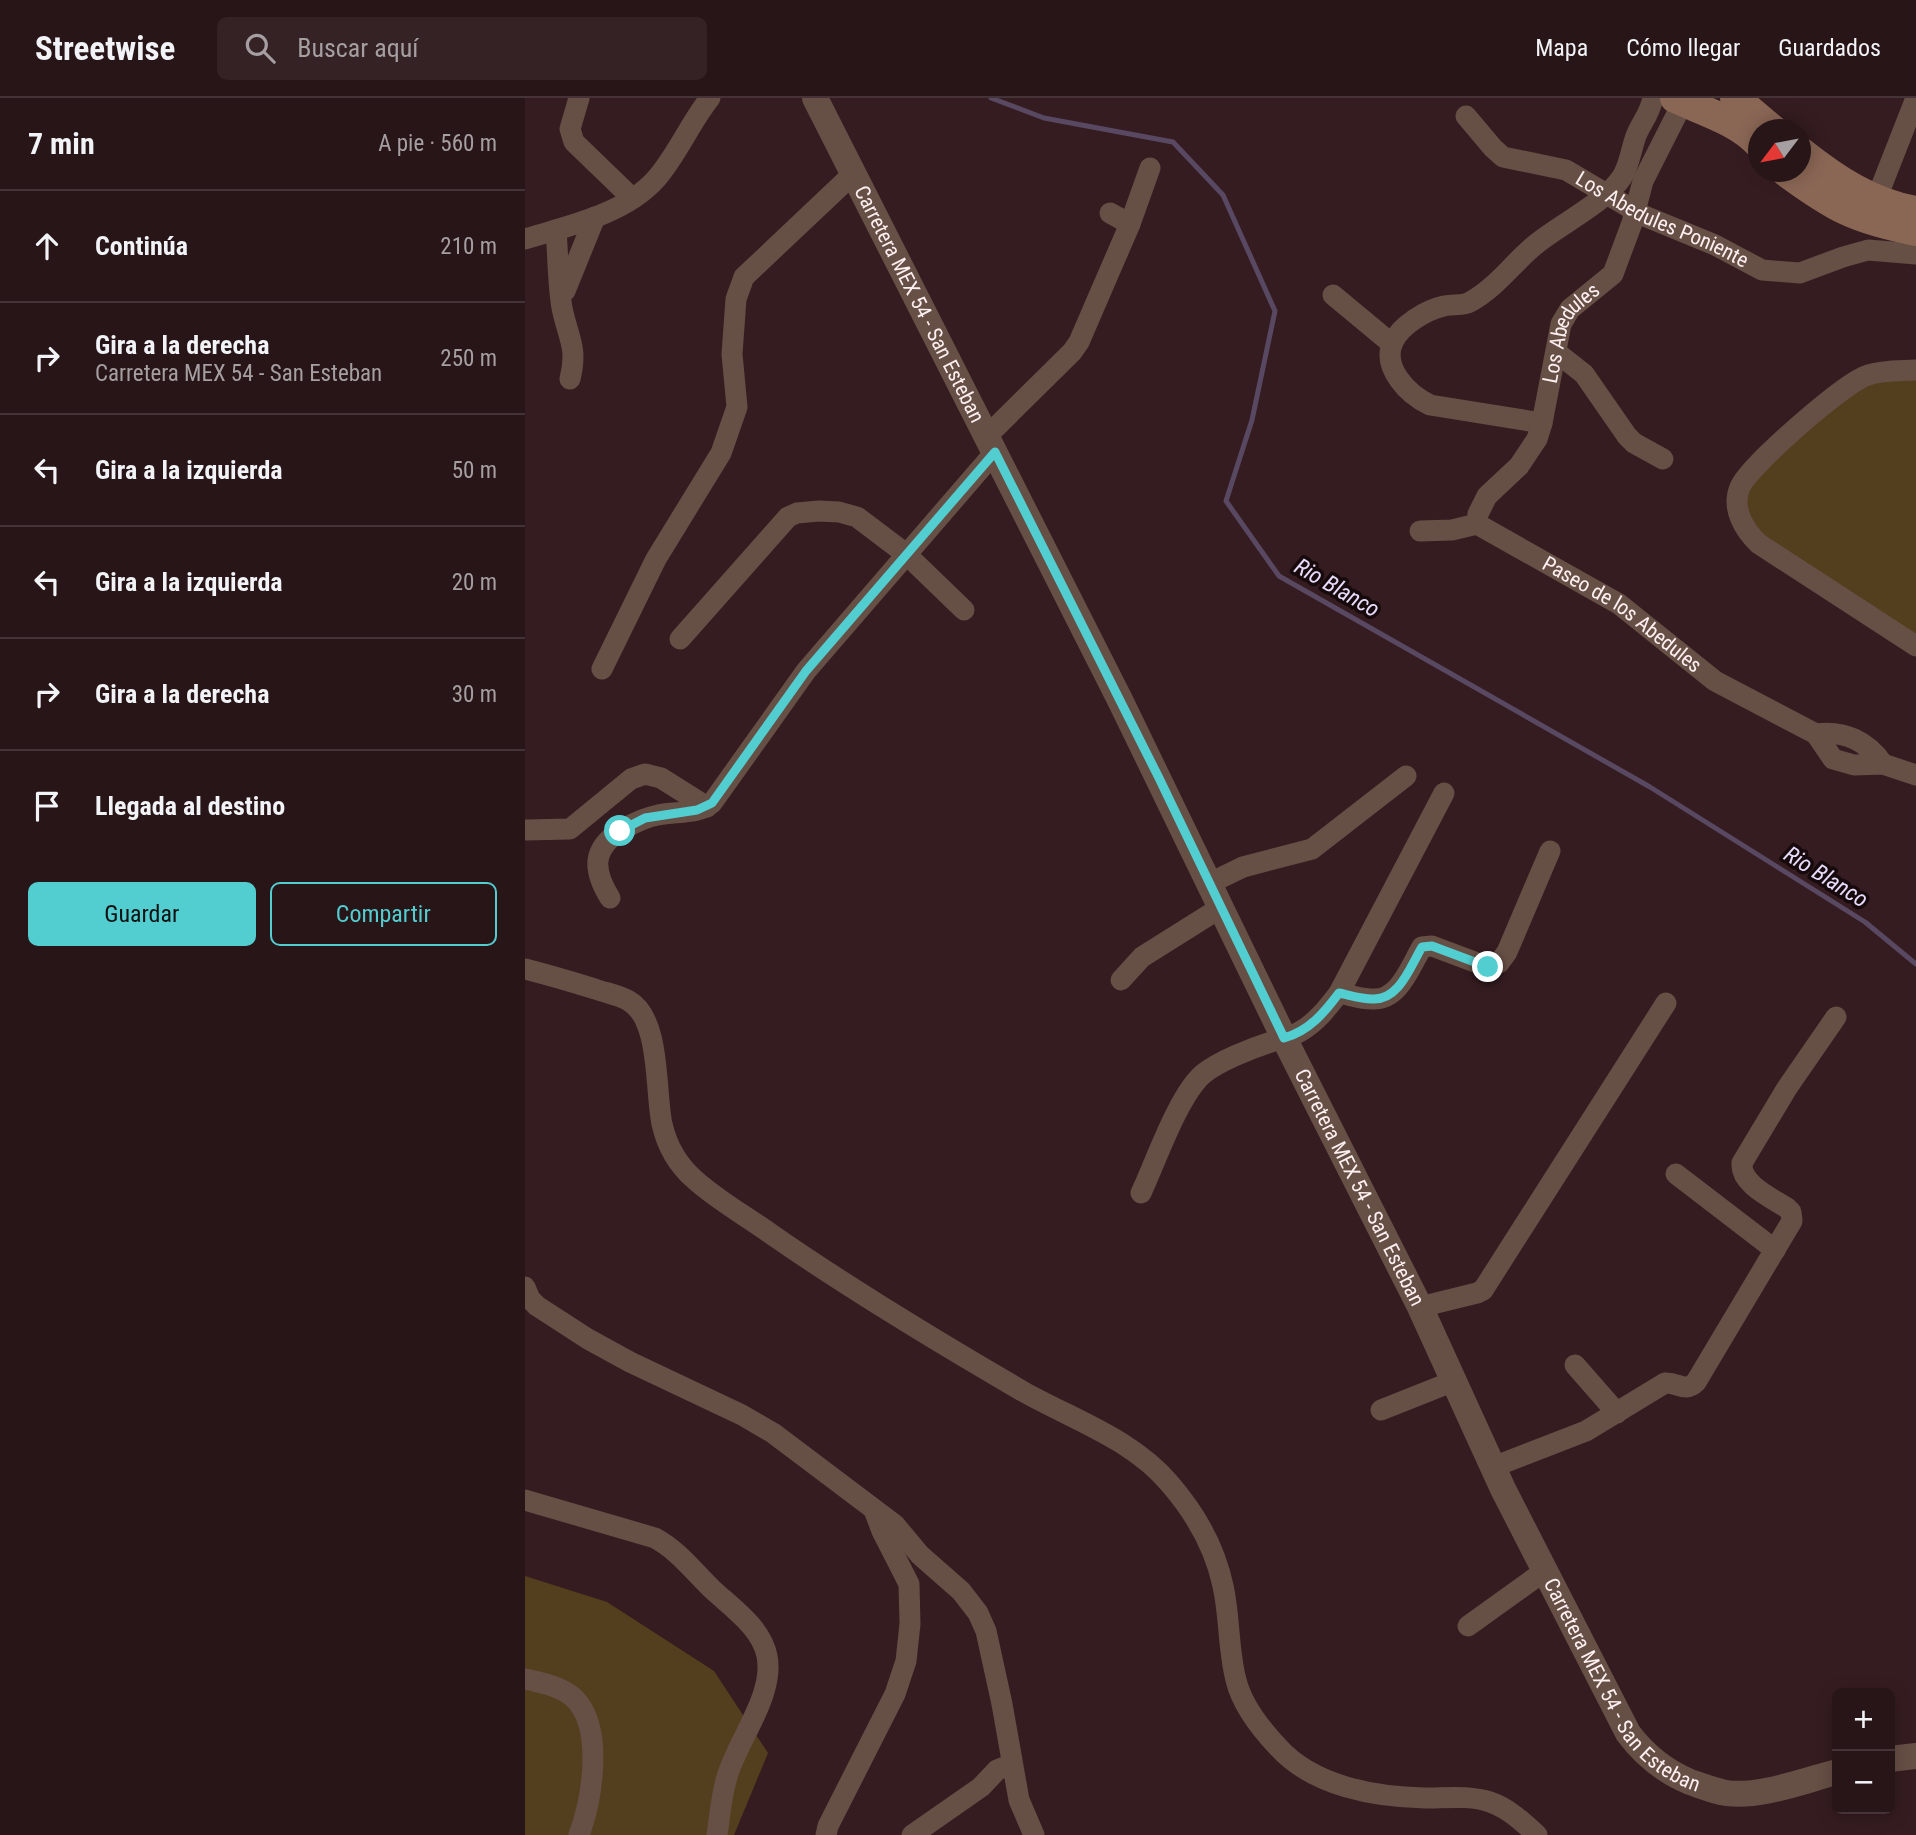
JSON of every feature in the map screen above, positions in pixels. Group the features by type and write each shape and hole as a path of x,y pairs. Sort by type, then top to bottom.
{"main road":[{"path":"1679,100 1736,109 1754,119"},
{"path":"1736,109 1748,129"},
{"path":"1811,159 1845,184 1875,211 1916,231"},
{"path":"1800,182 1834,206 1875,211 1916,211"}],"street":[{"path":"579,98 570,129 574,142 632,198"},
{"path":"525,239 595,217 632,198 662,172 710,98"},
{"name":"Carretera MEX 54 - San Esteban","path":"815,98 1159,778 1284,1038 1420,1307 1493,1467 1628,1732 1647,1756 1660,1767 1711,1790 1734,1794 1767,1790 1832,1773"},
{"path":"1542,423 1430,405 1418,399 1403,386 1393,367 1392,344 1422,316 1444,306 1468,303 1486,291 1535,245 1606,194 1626,171 1637,133 1650,112 1653,98"},
{"path":"1875,211 1916,98"},
{"name":"Los Abedules","path":"1477,524 1478,514 1487,496 1526,457 1542,423 1561,324 1570,309 1613,274 1643,181 1679,100"},
{"name":"Los Abedules Poniente","path":"1467,116 1493,149 1503,157 1566,170 1652,220 1715,245 1750,265 1772,272 1800,273 1868,250 1916,254"},
{"path":"610,898 599,878 597,863 599,853 606,842 645,818 708,807 715,800 806,671 907,554 991,444 1072,352 1079,342 1130,224 1150,168"},
{"path":"601,669 656,559 721,453 737,407 732,354 736,299 744,278 853,173"},
{"path":"1110,213 1130,224"},
{"path":"570,379 575,360 561,305 595,217"},
{"path":"556,230 562,299"},
{"path":"1333,295 1392,344"},
{"path":"1556,352 1584,374 1627,436 1663,459"},
{"path":"1916,370 1868,375 1839,392 1753,468 1740,487 1737,505 1746,529 1759,544 1916,646"},
{"path":"680,639 792,514 819,511 857,517 907,554 964,610"},
{"path":"1420,531 1452,530 1477,524"},
{"name":"Paseo de los Abedules","path":"1477,524 1611,598 1715,681 1816,734 1835,733 1850,737 1872,750 1883,764 1916,775"},
{"path":"525,830 570,829 631,779 645,774 661,778 708,807"},
{"path":"1121,981 1142,957 1244,867 1313,849 1406,776"},
{"path":"1141,1193 1181,1105 1203,1075 1226,1061 1299,1033 1315,1021 1339,993 1444,793"},
{"path":"1339,993 1373,1000 1390,996 1422,947 1432,946 1488,967 1499,963 1507,952 1550,851"},
{"path":"525,969 618,996 636,1006 650,1035 656,1056 659,1107 666,1139 675,1159 697,1182 831,1276 1028,1394 1135,1450 1154,1466 1196,1518 1216,1562 1228,1611 1235,1678 1245,1703 1269,1737 1290,1759 1326,1780 1374,1792 1415,1798 1481,1799 1493,1803 1522,1821 1537,1835"},
{"path":"1420,1307 1477,1293 1485,1288 1666,1003"},
{"path":"1493,1467 1586,1431 1665,1383 1683,1388 1693,1385 1791,1226 1791,1212 1748,1181 1741,1169 1742,1163 1787,1088 1836,1017"},
{"path":"1676,1174 1775,1250"},
{"path":"525,1287 530,1299 537,1306 588,1339 773,1433 895,1525 920,1555 961,1591 978,1613 986,1631 1019,1800 1034,1835"},
{"path":"1575,1365 1618,1413"},
{"path":"1381,1410 1454,1381"},
{"path":"525,1500 655,1538 664,1543 678,1552 706,1583 737,1611 763,1644 768,1667 765,1687 727,1774 717,1835"},
{"path":"826,1835 828,1826 895,1694 906,1661 911,1624 909,1584 873,1508"},
{"path":"1468,1626 1546,1570"},
{"path":"525,1679 559,1688 575,1700 586,1716 590,1730 593,1770 587,1809 579,1835"},
{"path":"1895,1758 1916,1756"},
{"path":"912,1835 981,1787 997,1770 1011,1764"}],"shaded area":[{"path":"1916,367 1916,638 1752,532 1744,497 1747,471 1859,372"},
{"path":"525,1576 607,1602 714,1671 768,1753 734,1835 525,1835"}],"waterway":[{"name":"Rio Blanco","path":"991,98 1044,118 1173,142 1223,195 1275,311 1252,420 1226,501 1279,576 1650,787 1865,922 1916,964"}],"route":[{"path":"620,831 645,818 697,810 708,807 715,800 806,671 995,452 1159,778 1284,1038 1307,1028 1339,993 1373,1000 1390,996 1422,947 1432,946 1488,967"}]}
